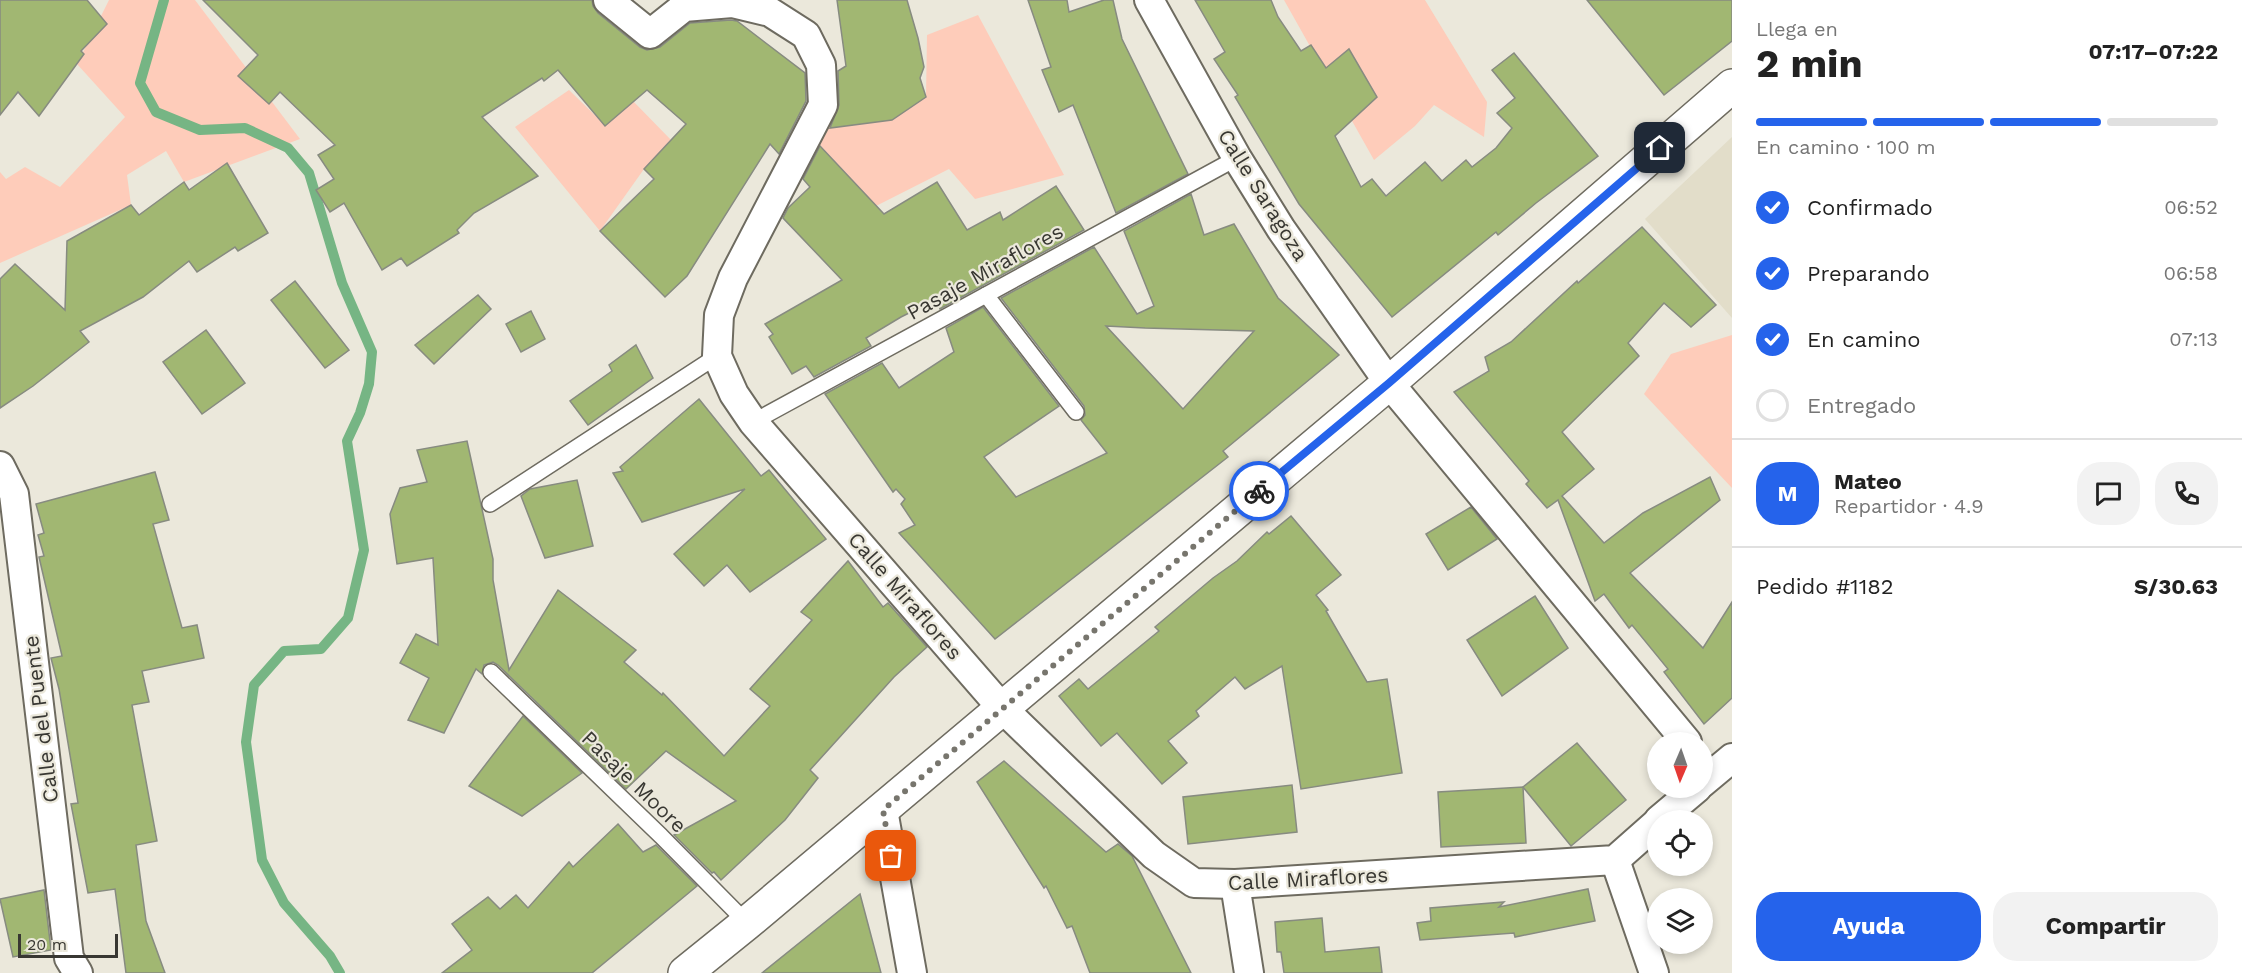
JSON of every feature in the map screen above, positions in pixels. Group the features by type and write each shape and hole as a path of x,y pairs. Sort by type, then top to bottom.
{"main road":[{"path":"685,973 883,810 1389,383 1732,86"}],"street":[{"name":"Calle Miraflores","path":"608,0 650,34 684,7 732,3 775,6 806,35 821,65 823,105 733,278 719,315 717,356 734,394 753,422 1002,708 1154,855 1194,883 1235,884 1615,860"},
{"name":"Calle Saragoza","path":"1149,0 1237,158 1281,229 1389,383 1679,732"},
{"name":"Calle del Puente","path":"0,466 15,494 69,958 78,973"},
{"path":"1670,810 1682,798"},
{"path":"883,810 912,973"},
{"path":"1647,831 1615,860 1654,973"},
{"path":"1235,884 1249,973"}],"lane":[{"name":"Pasaje Miraflores","path":"753,422 1237,158"},
{"path":"986,295 1076,412"},
{"path":"490,504 717,356"},
{"name":"Pasaje Moore","path":"490,672 662,836 747,923"}],"shaded area":[{"path":"109,0 195,0 300,139 184,182 166,151 127,175 131,205 0,263 0,172 6,179 25,167 60,187 125,117 77,64"},
{"path":"1284,0 1425,0 1487,102 1484,137 1434,105 1415,126 1374,160"},
{"path":"978,15 1064,175 975,199 949,169 876,206 818,143 830,123 847,126 892,120 926,97 927,35"},
{"path":"569,90 605,125 632,100 671,140 644,169 600,231 515,127"},
{"path":"1732,137 1732,318 1645,219"},
{"path":"1732,335 1732,488 1644,394 1671,354"}],"building":[{"path":"0,0 87,0 107,24 81,51 84,54 39,116 18,92 0,115"},
{"path":"203,0 592,0 598,13 640,47 647,50 660,47 690,23 737,21 805,73 806,101 779,154 770,144 687,276 665,297 600,231 654,179 644,169 686,124 647,90 605,126 558,70 544,81 542,78 482,117 538,176 474,213 457,230 459,233 407,266 401,258 382,270 344,203 330,212 316,190 334,179 318,155 335,145 280,92 269,104 238,76 258,55"},
{"path":"837,0 907,0 924,67 920,78 926,97 892,120 830,128 839,105 838,71 846,66"},
{"path":"1028,0 1067,0 1069,12 1104,0 1113,0 1122,39 1188,174 1116,213 1073,105 1059,112 1042,70 1051,67"},
{"path":"1195,0 1271,0 1278,17 1301,51 1311,45 1326,68 1349,49 1377,97 1335,136 1361,187 1372,179 1386,196 1425,162 1442,181 1466,160 1472,167 1496,148 1512,128 1497,113 1515,98 1492,70 1514,53 1598,156 1498,235 1496,232 1392,317 1299,204 1235,97 1238,95 1214,59 1225,52"},
{"path":"1587,0 1732,0 1732,41 1664,95"},
{"path":"820,146 884,214 937,182 967,230 1000,212 1003,220 1056,186 1084,230 940,309 937,299 901,317 866,338 871,346 814,377 806,366 792,374 769,337 773,334 765,324 842,280 783,218 788,208 810,187 803,179"},
{"path":"227,163 268,233 238,251 235,247 197,272 189,261 143,297 80,331 89,342 33,386 0,408 0,279 15,264 65,310 67,241 131,205 139,215 184,182 189,190"},
{"path":"1191,194 1204,235 1234,224 1278,298 1339,355 1223,451 1228,457 995,639 899,533 915,525 901,504 905,499 896,489 893,492 825,394 882,363 899,388 954,352 946,328 983,307 1059,406 984,457 1016,497 1107,453 1081,420 1085,415 1084,406 1001,298 1094,247 1137,314 1154,306 1124,231","holes":["1106,326 1254,331 1183,409"]},
{"path":"1642,227 1716,305 1691,327 1664,303 1628,343 1639,356 1562,432 1594,469 1562,496 1604,543 1643,513 1710,477 1720,500 1630,573 1703,648 1732,602 1732,698 1704,724 1664,672 1668,669 1632,625 1629,628 1604,594 1595,601 1558,500 1547,508 1526,484 1529,481 1454,392 1489,371 1485,357 1511,342 1577,281 1578,283"},
{"path":"295,281 349,350 325,368 271,300"},
{"path":"478,295 491,309 434,364 415,345"},
{"path":"531,311 545,339 521,352 506,324"},
{"path":"206,330 245,383 202,414 163,362"},
{"path":"636,345 653,378 588,425 570,401 612,371 609,365"},
{"path":"699,399 761,476 769,470 826,539 750,592 727,565 704,586 674,554 745,489 642,522 613,473 623,471 620,467"},
{"path":"467,441 493,559 493,580 509,670 558,590 636,650 624,662 662,695 663,693 724,756 770,706 750,689 812,620 801,612 848,561 883,607 888,603 927,647 894,677 810,770 818,778 785,820 721,880 674,835 736,801 666,751 626,789 493,662 484,665 482,674 476,669 444,733 408,720 429,678 400,663 416,634 438,645 433,558 397,564 390,514 400,488 427,482 417,450"},
{"path":"155,472 169,520 153,524 182,628 197,625 204,658 142,671 149,702 132,705 157,841 136,845 146,921 165,973 126,973 115,889 88,893 71,804 78,803 59,689 51,658 62,656 39,557 44,556 38,535 44,533 36,504"},
{"path":"577,480 593,546 545,558 521,496 530,489"},
{"path":"1471,507 1497,539 1448,570 1426,534"},
{"path":"1291,516 1341,575 1316,595 1328,610 1326,611 1367,682 1387,679 1402,773 1301,789 1282,666 1245,689 1235,677 1196,711 1199,716 1168,741 1187,763 1162,784 1117,733 1101,746 1059,696 1079,679 1088,689 1159,631 1155,627 1213,578 1237,561 1267,532 1269,534"},
{"path":"1535,596 1568,648 1502,696 1467,640"},
{"path":"523,716 582,773 522,816 469,786"},
{"path":"1577,743 1626,800 1571,846 1523,787"},
{"path":"1004,761 1106,852 1118,844 1132,856 1191,973 1090,973 1072,926 1067,928 1046,886 1044,888 977,782"},
{"path":"1292,785 1297,832 1188,844 1183,797"},
{"path":"1523,787 1526,843 1441,847 1438,792"},
{"path":"618,824 643,852 656,845 697,886 592,973 442,973 472,950 452,924 488,897 500,909 516,895 528,908 569,862 573,867"},
{"path":"1588,889 1595,921 1515,937 1514,933 1420,940 1417,923 1431,921 1430,908 1504,902 1499,907"},
{"path":"44,890 51,950 13,957 0,899"},
{"path":"860,894 881,973 762,973"},
{"path":"1322,918 1325,952 1379,947 1382,973 1284,973 1281,952 1277,952 1275,922"}],"waterway":[{"path":"164,0 140,83 156,112 200,130 245,128 288,148 309,173 342,283 372,352 369,384 360,413 347,441 364,550 348,618 321,649 284,651 254,685 246,742 262,860 284,903 330,956 340,973"}],"way so far":[{"path":"891,856 883,810 1259,491"}],"route":[{"path":"1259,491 1389,383 1660,148"}]}
